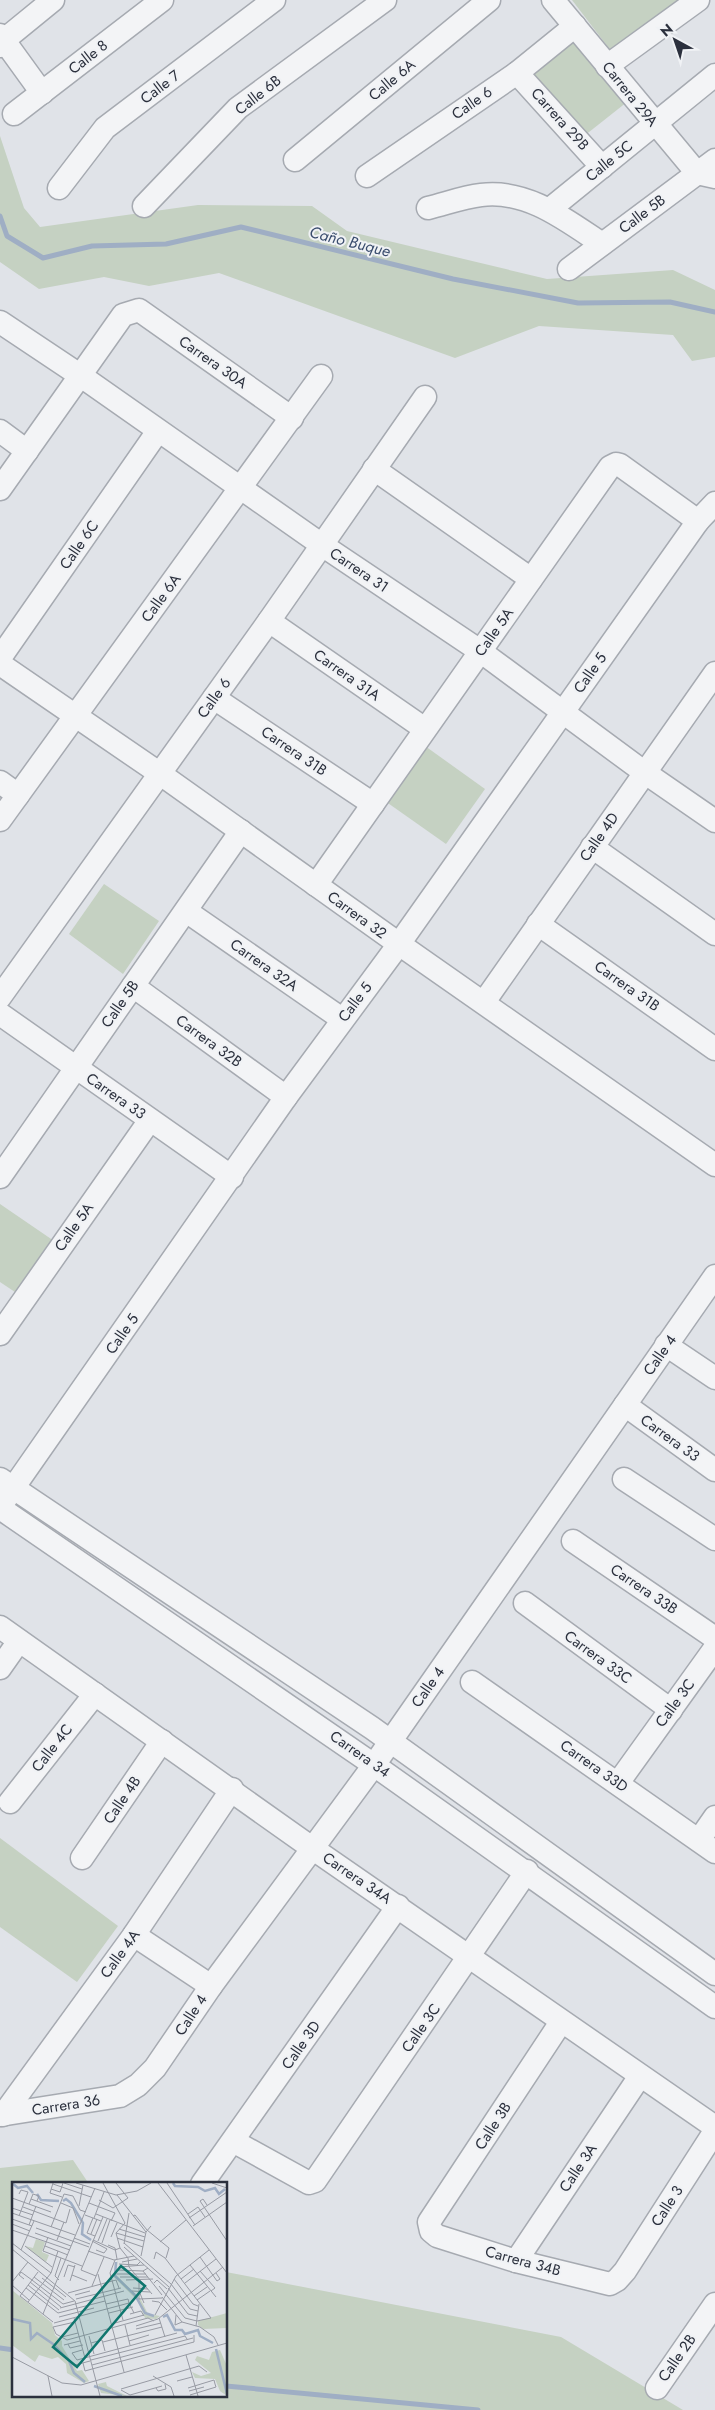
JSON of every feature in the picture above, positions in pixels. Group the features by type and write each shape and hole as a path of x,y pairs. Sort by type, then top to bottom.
{"street":[{"path":"42,93 1,40 53,0"},
{"name":"Calle 8","path":"14,114 162,0"},
{"name":"Calle 7","path":"59,188 105,128 274,0"},
{"name":"Calle 6B","path":"144,206 238,108 385,0"},
{"name":"Calle 6A","path":"295,160 489,0"},
{"name":"Carrera 29A","path":"553,0 654,124 706,175"},
{"path":"607,66 698,0"},
{"name":"Calle 6","path":"367,176 517,72 575,26"},
{"name":"Carrera 29B","path":"517,72 602,167"},
{"name":"Calle 5C","path":"550,209 715,75"},
{"name":"Calle 5B","path":"570,269 602,244 706,175 715,160"},
{"path":"428,208 482,195 518,198 550,209 602,244"},
{"name":"Carrera 30A","path":"81,376 123,315 139,310 292,418"},
{"name":"Carrera 31","path":"0,322 81,376 322,545 480,651 644,772 715,821"},
{"path":"0,489 81,376"},
{"name":"Calle 6A","path":"0,820 9,788 74,717 321,376"},
{"name":"Calle 6","path":"0,997 269,621 425,397"},
{"path":"0,431 27,451"},
{"name":"Calle 6C","path":"0,658 158,431"},
{"name":"Calle 5A","path":"316,885 610,467 616,464 698,521"},
{"path":"374,469 532,579"},
{"name":"Calle 5","path":"0,1507 7,1484 232,1177 286,1097 399,944 698,521 715,503"},
{"name":"Carrera 31A","path":"269,621 425,730"},
{"name":"Carrera 32","path":"0,664 74,717 159,773 715,1165"},
{"name":"Calle 4D","path":"484,1002 644,772 711,687"},
{"name":"Carrera 31B","path":"214,698 373,804"},
{"name":"Calle 5B","path":"0,1177 241,831"},
{"path":"592,846 715,934"},
{"name":"Carrera 32A","path":"186,911 342,1019"},
{"name":"Carrera 31B","path":"538,924 715,1049"},
{"name":"Carrera 32B","path":"133,986 286,1097"},
{"name":"Carrera 33","path":"0,1014 232,1177"},
{"name":"Calle 5A","path":"0,1334 150,1120"},
{"name":"Calle 4","path":"131,2090 155,2068 211,1986 374,1765 715,1276"},
{"path":"666,1345 715,1378"},
{"name":"Carrera 33","path":"625,1405 715,1470"},
{"path":"624,1479 715,1539"},
{"name":"Carrera 34","path":"7,1484 390,1742 715,1974"},
{"name":"Carrera 34","path":"0,1507 374,1765 715,2007"},
{"name":"Carrera 33B","path":"573,1541 715,1638"},
{"name":"Carrera 33C","path":"525,1603 670,1710"},
{"name":"Carrera 34A","path":"0,1627 162,1742 232,1789 312,1848 715,2127"},
{"path":"0,1668 19,1641"},
{"name":"Calle 3C","path":"618,1783 715,1648"},
{"name":"Carrera 33D","path":"472,1682 707,1846"},
{"name":"Calle 4C","path":"10,1802 95,1694"},
{"name":"Calle 4B","path":"82,1858 162,1742"},
{"name":"Calle 4A","path":"2,2115 134,1936 232,1789"},
{"path":"707,1846 715,1817"},
{"name":"Calle 3C","path":"234,2141 312,2183 527,1872"},
{"name":"Calle 3D","path":"203,2182 398,1906"},
{"path":"134,1936 211,1986"},
{"name":"Calle 3B","path":"431,2231 429,2222 561,2022"},
{"name":"Calle 3A","path":"516,2261 640,2076"},
{"name":"Carrera 36","path":"2,2115 107,2099 120,2096 131,2090"},
{"name":"Calle 3","path":"617,2280 715,2131"},
{"name":"Carrera 34B","path":"431,2231 437,2236 516,2261 610,2284 617,2280"},
{"name":"Calle 2B","path":"657,2388 715,2304"}],"green space":[{"path":"572,0 680,0 611,51"},
{"path":"577,39 627,102 584,136 532,74"},
{"path":"0,136 24,208 40,227 198,205 312,206 347,231 547,279 673,270 715,290 715,357 692,361 673,335 539,326 455,358 219,273 149,286 104,277 39,289 0,262"},
{"path":"425,746 485,789 446,844 385,801"},
{"path":"104,884 159,921 123,974 69,934"},
{"path":"0,1204 57,1243 21,1296 0,1282"},
{"path":"0,1838 118,1926 77,1982 0,1927"},
{"path":"73,2160 88,2182 12,2182 12,2398 228,2398 228,2272 561,2337 683,2410 0,2410 0,2168"}],"waterway":[{"name":"Caño Buque","path":"0,216 7,236 43,258 92,246 166,244 241,227 453,279 578,303 670,302 715,312"},
{"path":"0,2348 12,2350"},
{"path":"228,2386 478,2410"}]}
